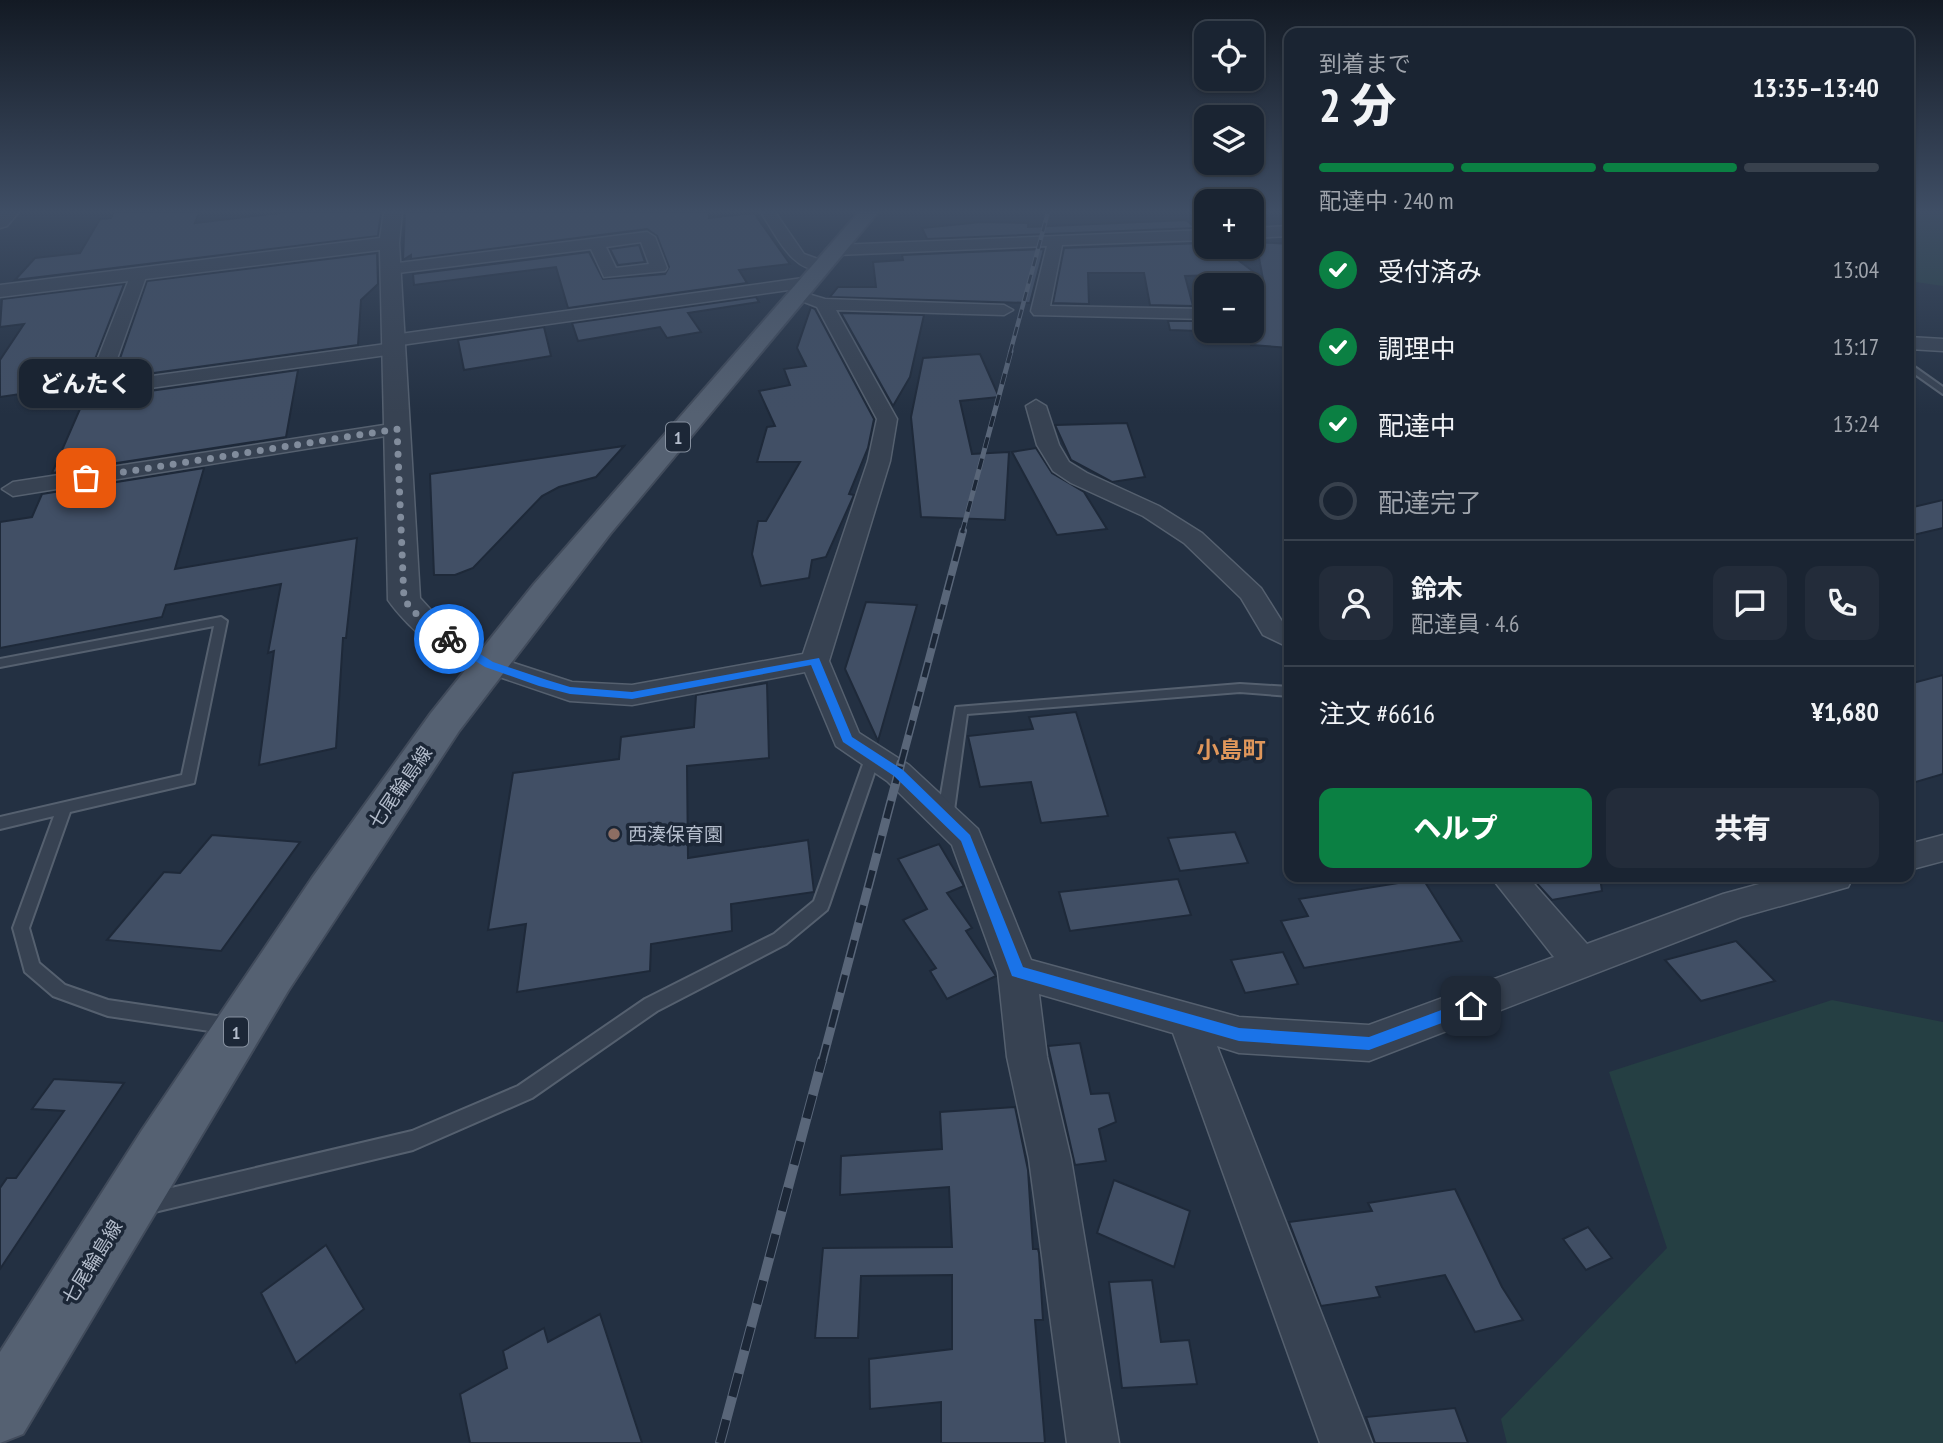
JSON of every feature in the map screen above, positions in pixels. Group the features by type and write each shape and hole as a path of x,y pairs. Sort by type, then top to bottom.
{"main road":[{"name":"七尾輪島線","path":"0,1410 238,1027 359,846 489,664 541,597 818,280"}],"street":[{"path":"0,291 95,279"},
{"path":"137,279 99,381 135,376 136,384 822,279"},
{"path":"391,279 404,600 428,627 489,664 570,691 632,695 815,661"},
{"path":"1047,279 1040,311 1194,314"},
{"path":"818,280 1004,310"},
{"path":"818,280 887,419 879,461 815,661 847,739 898,773 966,838 1017,972 1027,1056 1050,1159 1093,1443"},
{"path":"1914,343 1943,345"},
{"path":"1036,406 1048,445 1061,466 1079,478 1150,511 1193,538 1252,594 1273,629 1284,636"},
{"path":"13,489 397,429"},
{"path":"1914,856 1943,848"},
{"path":"1512,882 1581,964"},
{"path":"1017,972 1239,1035 1369,1043 1735,904 1817,882"},
{"path":"1188,1021 1346,1443"}],"lane":[{"path":"1914,370 1943,391"},
{"path":"0,663 221,621 189,779 0,823"},
{"path":"945,818 961,710 1240,688 1284,692"},
{"path":"125,1209 413,1140 525,1092 651,1005 780,939 821,905 873,756"},
{"path":"64,809 21,928 31,967 59,991 108,1008 238,1027"}],"green space":[{"path":"1914,279 1943,279 1943,286 1914,282"},
{"path":"1832,1000 1943,1022 1943,1443 1507,1443 1501,1419 1667,1248 1609,1072"}],"building":[{"path":"378,279 378,284 361,300 358,345 146,374 142,369 116,370 147,281"},
{"path":"413,279 459,279 414,285"},
{"path":"560,279 745,279 747,283 568,308"},
{"path":"875,279 1036,279 1030,303 830,297 838,287 876,287"},
{"path":"1058,279 1088,279 1089,304 1053,303"},
{"path":"1145,279 1186,279 1193,306 1150,305"},
{"path":"1264,279 1284,279 1284,348 1251,345 1264,343"},
{"path":"124,284 87,380 88,384 0,397 0,360 24,324 0,327 2,299"},
{"path":"756,297 759,302 688,313 701,332 667,338 660,327 578,341 572,323"},
{"path":"811,307 815,309 874,419 868,448 849,494 854,495 826,557 812,560 809,578 761,586 752,554 758,521 766,521 800,462 757,462 767,427 775,426 759,391 790,385 784,369 806,366 797,348"},
{"path":"841,313 924,315 910,377 893,406"},
{"path":"1168,321 1194,321 1194,331 1170,330"},
{"path":"544,327 551,356 464,370 458,340"},
{"path":"980,354 999,397 960,401 972,454 1009,452 1005,520 921,517 911,417 923,358"},
{"path":"298,370 286,437 52,473 90,386 125,386 136,393"},
{"path":"1127,423 1145,477 1112,482 1071,460 1055,425"},
{"path":"624,446 596,477 559,487 542,496 473,568 455,575 434,575 430,474"},
{"path":"1036,448 1052,473 1084,492 1107,529 1057,535 1012,452"},
{"path":"204,468 175,569 357,538 346,638 343,638 336,748 259,765 274,651 268,653 281,584 166,605 162,617 0,648 0,522 32,517 42,494"},
{"path":"1943,500 1943,528 1914,535 1914,507"},
{"path":"866,602 917,605 878,741 845,669"},
{"path":"1943,675 1943,774 1914,783 1914,683"},
{"path":"767,683 769,758 687,766 688,858 808,840 814,892 731,904 732,931 651,944 650,971 517,992 526,924 488,930 513,773 619,759 621,737 694,727 696,695"},
{"path":"1076,712 1108,816 1041,823 1031,782 980,787 968,736 1033,729 1029,717"},
{"path":"1235,832 1248,863 1180,871 1168,838"},
{"path":"212,835 300,842 221,951 107,940 164,872 180,873"},
{"path":"939,844 964,886 947,893 972,928 966,931 996,976 947,999 930,971 936,968 903,920 927,909 898,859"},
{"path":"1178,879 1191,915 1070,931 1059,892"},
{"path":"1404,882 1425,882 1462,941 1304,968 1281,921 1308,916 1299,899"},
{"path":"1536,882 1601,882 1602,891 1552,900"},
{"path":"1736,941 1775,981 1701,1001 1665,960"},
{"path":"1283,952 1298,984 1245,993 1231,960"},
{"path":"1080,1043 1091,1094 1109,1093 1116,1122 1099,1129 1106,1161 1075,1165 1048,1046"},
{"path":"54,1079 124,1083 0,1269 0,1188 7,1178 16,1178 64,1111 32,1109"},
{"path":"1015,1107 1028,1170 1033,1249 1038,1249 1039,1253 1043,1320 1035,1320 1045,1443 941,1443 941,1402 870,1409 869,1359 952,1349 952,1275 861,1276 858,1338 815,1338 823,1248 952,1247 949,1187 840,1195 841,1156 942,1149 940,1112"},
{"path":"1114,1180 1190,1211 1174,1267 1097,1233"},
{"path":"1455,1189 1502,1287 1523,1320 1475,1332 1445,1275 1376,1287 1380,1297 1321,1306 1289,1222 1372,1211 1368,1203"},
{"path":"1588,1227 1612,1258 1586,1270 1563,1239"},
{"path":"326,1245 364,1309 296,1363 261,1293"},
{"path":"1152,1280 1161,1342 1189,1340 1197,1384 1122,1388 1109,1282"},
{"path":"600,1314 642,1443 470,1443 460,1394 507,1368 503,1351 544,1328 548,1342"},
{"path":"1455,1408 1468,1443 1375,1443 1366,1417"}],"railway":[{"path":"1010,353 1030,279"},
{"path":"962,533 1011,351"},
{"path":"901,764 963,531"},
{"path":"822,1062 901,763"},
{"path":"720,1443 822,1060"}],"way so far":[{"path":"86,478 397,429 404,600 428,627 449,639"}],"place":[{"name":"どんたく","path":"86,478"},
{"name":"西湊保育園","path":"614,834"}],"district":[{"name":"小島町","path":"1231,749"}],"route":[{"path":"449,639 489,664 543,683 570,691 632,695 815,661 847,739 898,773 966,838 1017,972 1239,1035 1369,1043 1471,1006"}]}
